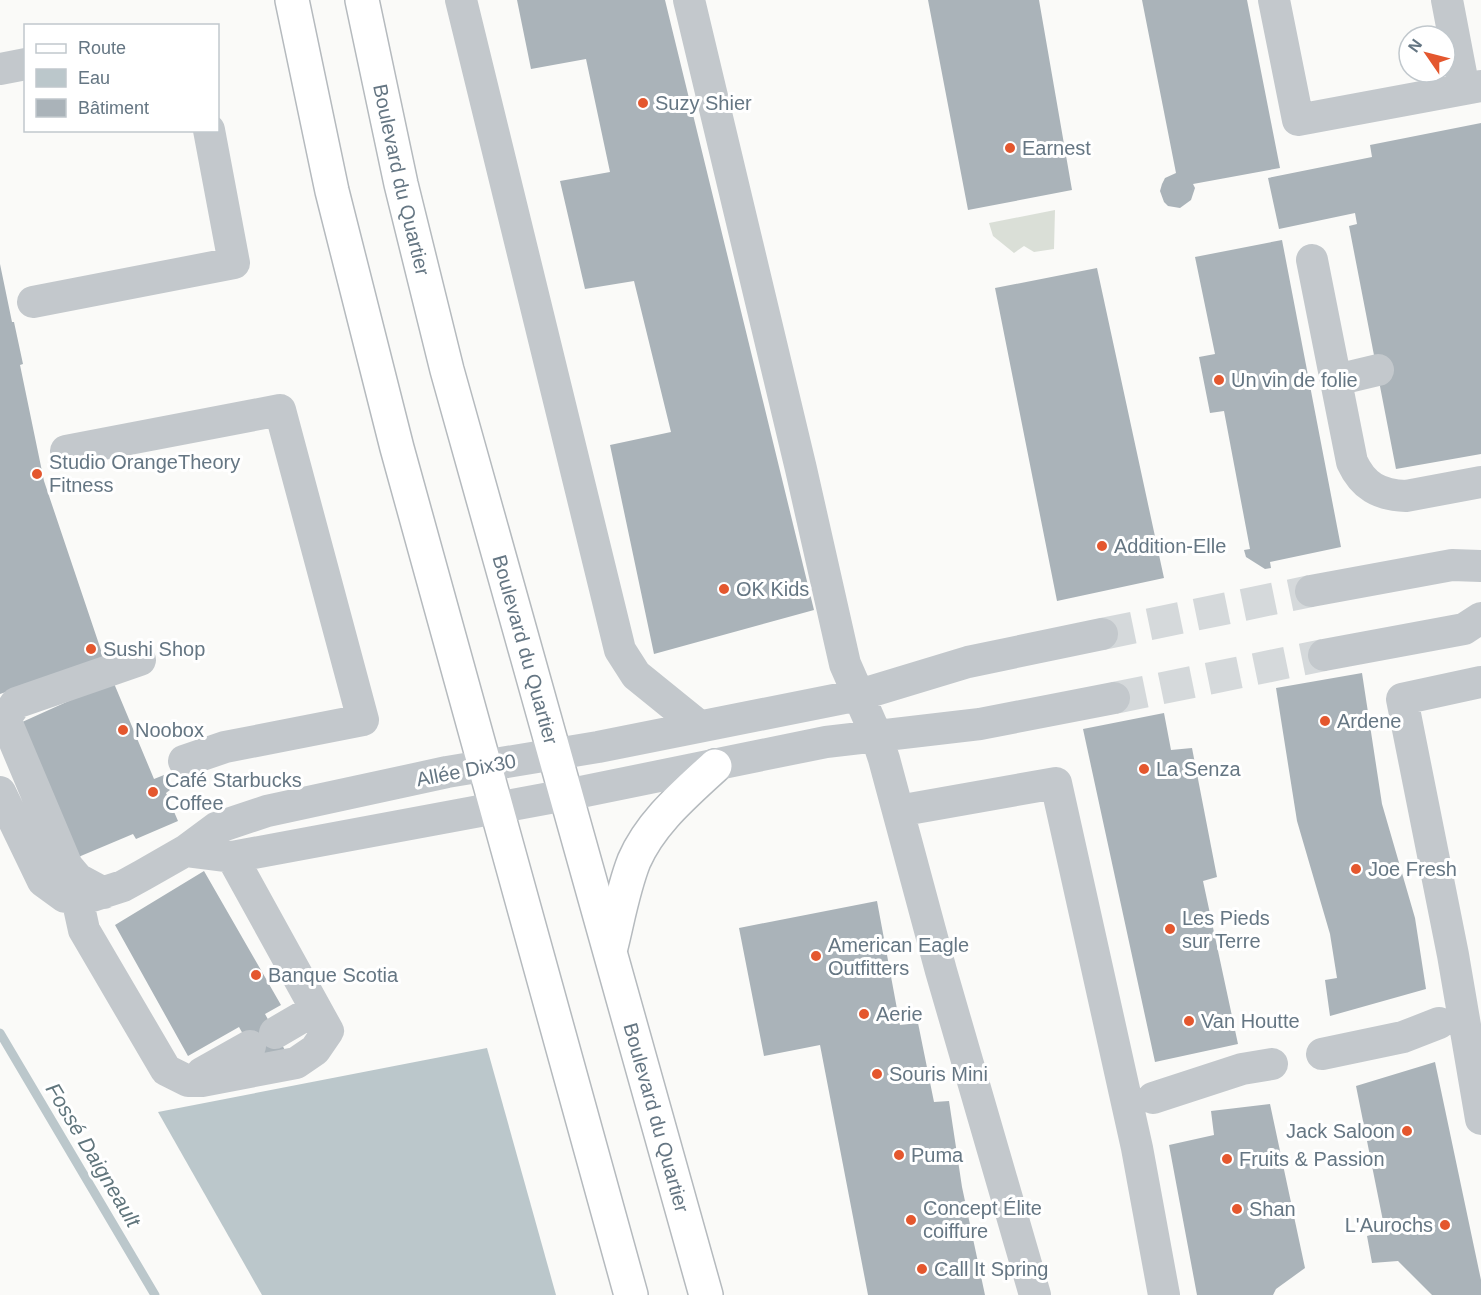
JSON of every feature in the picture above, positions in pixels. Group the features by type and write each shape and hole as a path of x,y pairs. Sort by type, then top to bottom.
{"main road":[{"path":"292,0 335,202 397,448 631,1295"},
{"name":"Boulevard du Quartier","path":"362,0 422,273 706,1295"},
{"path":"610,952 628,879 645,842 667,812 715,766"}],"street":[{"path":"461,0 620,650 636,675 699,726"},
{"path":"689,0 845,664 876,735 1035,1295"},
{"path":"1274,0 1298,120 1473,88 1447,0"},
{"path":"0,69 24,64"},
{"path":"33,302 234,263 209,132"},
{"path":"1312,260 1352,462 1358,476 1374,490 1384,494 1406,496 1481,482"},
{"path":"1336,380 1378,370"},
{"path":"66,451 280,410 363,720 225,747 184,761"},
{"path":"1311,591 1452,565 1481,566"},
{"path":"1324,655 1464,629 1481,618"},
{"name":"Allée Dix30","path":"90,896 123,886 185,851 216,828 267,811 485,765 554,754 859,695 968,662 1102,634"},
{"path":"140,660 16,703 5,719 67,866 90,896 84,930 161,1065 174,1076 188,1081 287,1066 306,1058 315,1050 328,1031 232,857"},
{"path":"1481,682 1402,699 1453,955 1481,1119"},
{"path":"185,851 232,857 566,795 826,742 980,724 1114,698"},
{"path":"898,811 1056,783 1133,1127 1164,1295"},
{"path":"0,792 44,881 65,897 90,896"},
{"path":"188,1081 316,1009"},
{"path":"1322,1054 1403,1037 1439,1023"},
{"path":"1153,1098 1242,1069 1272,1064"}],"shaded area":[{"path":"1055,210 1054,249 1034,252 1024,246 1014,253 993,236 989,223"}],"water":[{"path":"487,1048 556,1295 262,1295 158,1112"}],"building":[{"path":"517,0 665,0 814,610 654,654 610,445 671,432 634,281 585,289 560,181 610,172 586,59 531,69"},
{"path":"928,0 1039,0 1072,190 968,210"},
{"path":"1142,0 1247,0 1280,168 1193,184 1195,188 1191,200 1180,208 1168,206 1164,202 1160,191 1162,184 1165,178 1176,173"},
{"path":"1481,123 1481,454 1396,469 1349,226 1357,224 1355,213 1279,229 1268,178 1372,157 1370,145"},
{"path":"1282,240 1341,547 1270,562 1271,568 1265,569 1246,557 1244,550 1250,549 1224,411 1210,413 1199,357 1215,354 1195,257"},
{"path":"0,264 23,364 20,365 44,481 104,659 0,694"},
{"path":"1097,268 1164,578 1057,601 995,288"},
{"path":"1362,673 1382,804 1415,918 1426,989 1330,1016 1325,980 1337,978 1330,934 1297,821 1276,688"},
{"path":"113,681 154,779 164,775 170,790 166,793 178,821 136,839 133,834 76,858 20,723"},
{"path":"1164,713 1171,750 1192,748 1217,877 1203,881 1238,1044 1155,1062 1083,729"},
{"path":"204,871 281,1005 265,1014 286,1052 261,1066 239,1027 188,1056 115,925"},
{"path":"877,901 900,1025 918,1023 934,1102 949,1101 962,1187 985,1295 868,1295 820,1045 764,1056 739,928"},
{"path":"1435,1062 1481,1280 1481,1295 1432,1295 1398,1261 1372,1263 1367,1236 1385,1231 1356,1086"},
{"path":"1270,1104 1305,1268 1276,1289 1273,1295 1197,1295 1169,1145 1214,1135 1211,1111"}],"waterway":[{"name":"Fossé Daigneault","path":"0,1033 155,1295"}],"tunnel":[{"path":"1102,634 1311,591"},
{"path":"1114,698 1324,655"}],"place":[{"name":"Suzy Shier","path":"643,103"},
{"name":"Earnest","path":"1010,148"},
{"name":"Un vin de folie","path":"1219,380"},
{"name":"Studio OrangeTheory Fitness","path":"37,474"},
{"name":"Addition-Elle","path":"1102,546"},
{"name":"OK Kids","path":"724,589"},
{"name":"Sushi Shop","path":"91,649"},
{"name":"Ardene","path":"1325,721"},
{"name":"Noobox","path":"123,730"},
{"name":"La Senza","path":"1144,769"},
{"name":"Café Starbucks Coffee","path":"153,792"},
{"name":"Joe Fresh","path":"1356,869"},
{"name":"Les Pieds sur Terre","path":"1170,929"},
{"name":"American Eagle Outfitters","path":"816,956"},
{"name":"Banque Scotia","path":"256,975"},
{"name":"Aerie","path":"864,1014"},
{"name":"Van Houtte","path":"1189,1021"},
{"name":"Souris Mini","path":"877,1074"},
{"name":"Jack Saloon","path":"1407,1131"},
{"name":"Puma","path":"899,1155"},
{"name":"Fruits & Passion","path":"1227,1159"},
{"name":"Shan","path":"1237,1209"},
{"name":"Concept Élite coiffure","path":"911,1220"},
{"name":"L'Aurochs","path":"1445,1225"},
{"name":"Call It Spring","path":"922,1269"}]}
